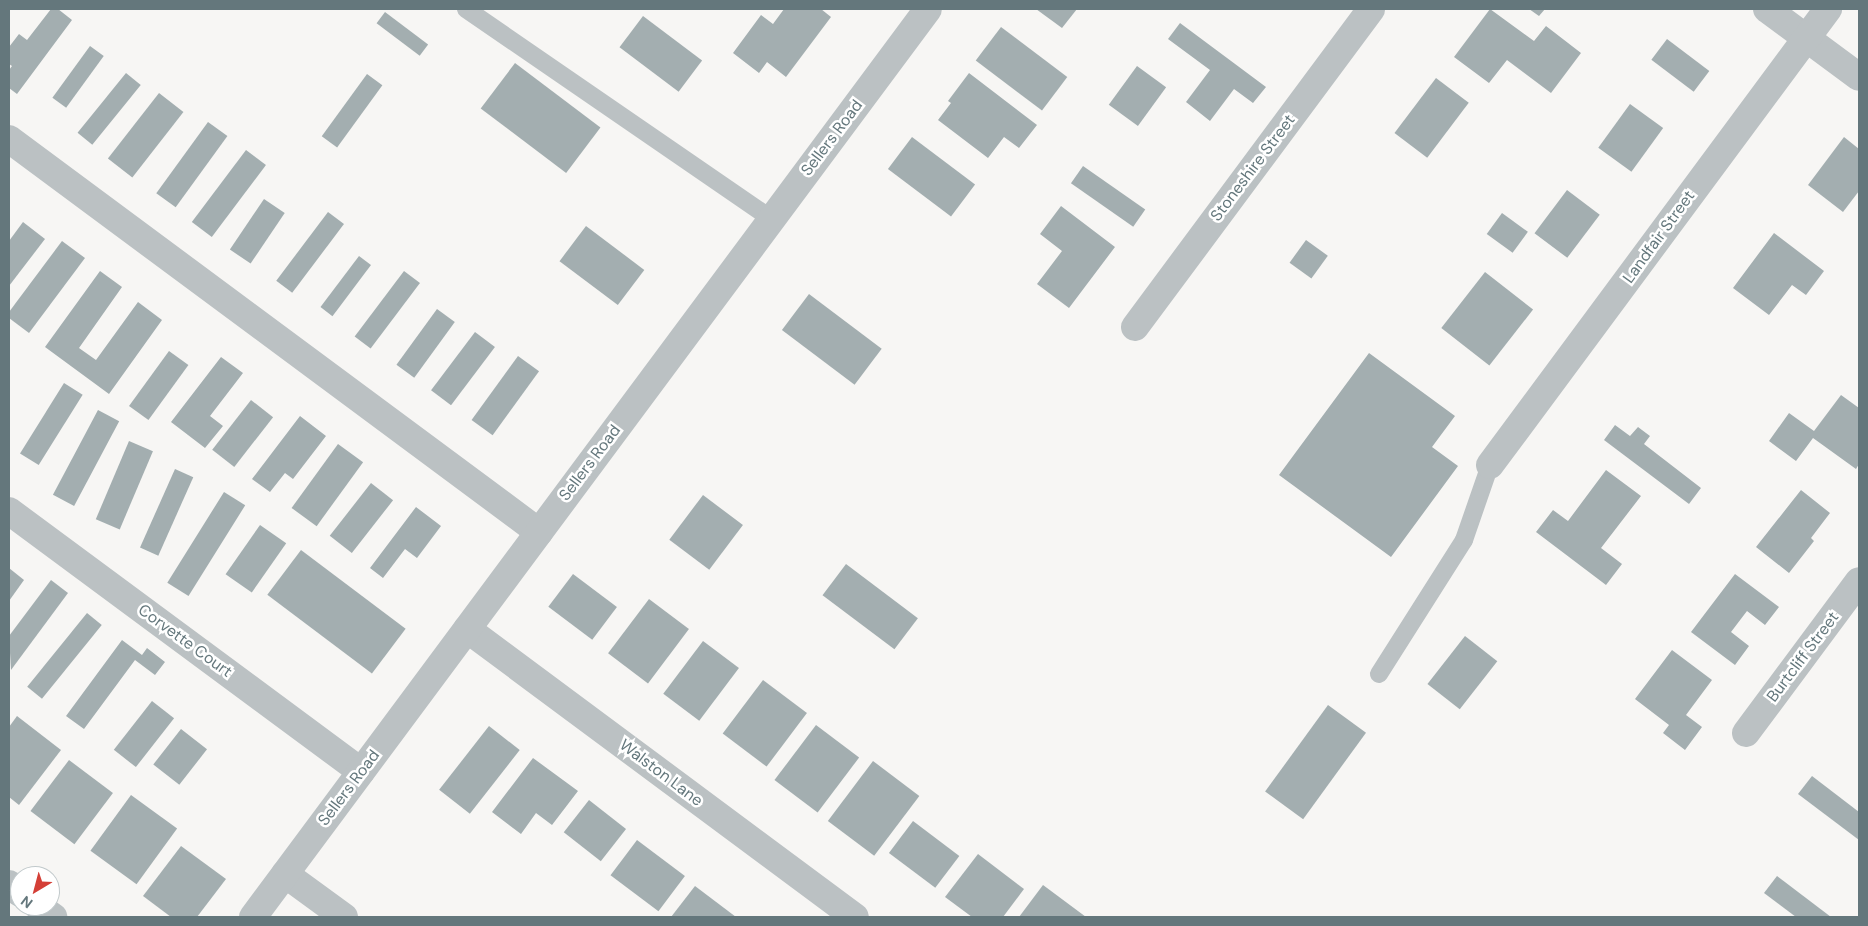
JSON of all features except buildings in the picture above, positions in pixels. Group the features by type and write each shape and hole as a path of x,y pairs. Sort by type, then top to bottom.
{"street":[{"name":"Sellers Road","path":"253,917 928,9"},
{"name":"Stoneshire Street","path":"1135,327 1371,9"},
{"path":"1767,9 1859,77"},
{"name":"Landfair Street","path":"1490,465 1828,9"},
{"path":"9,139 539,532"},
{"name":"Corvette Court","path":"9,511 361,771"},
{"name":"Burtcliff Street","path":"1746,733 1859,581"},
{"name":"Walston Lane","path":"467,630 855,917"},
{"path":"285,874 344,917"}],"lane":[{"path":"466,9 772,219"},
{"path":"1379,674 1464,540 1490,465"}]}
